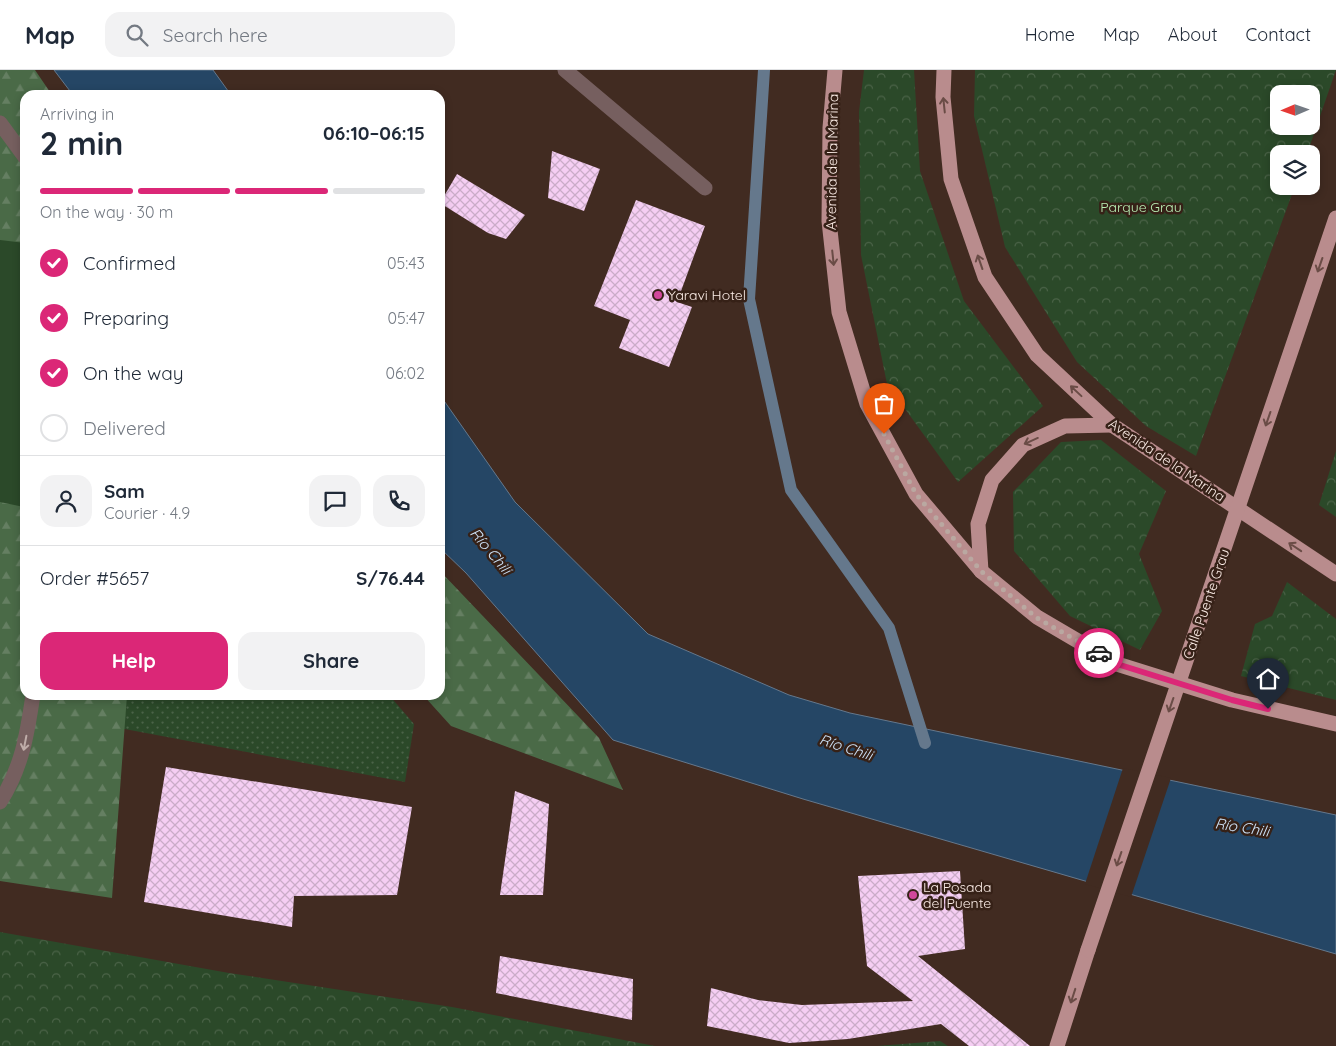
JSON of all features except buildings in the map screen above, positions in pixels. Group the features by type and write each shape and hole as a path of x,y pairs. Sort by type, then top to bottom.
{"main road":[{"name":"Avenida de la Marina","path":"835,70 830,128 829,221 839,312 868,404 912,486 981,571 1037,618 1117,664 1232,700 1336,724"},
{"name":"Avenida de la Marina","path":"944,70 943,97 951,179 986,277 1037,355 1112,425 1336,574"},
{"name":"Calle Puente Grau","path":"1057,1046 1336,218"},
{"path":"981,571 978,524 992,480 1023,445 1065,426 1112,425"}],"street":[{"path":"565,70 705,188"},
{"path":"0,123 20,151"},
{"path":"0,802 12,783 25,749 32,700"}],"green space":[{"path":"0,70 35,70 49,90 20,90 20,700 127,700 112,898 0,881"},
{"path":"864,70 914,70 920,171 964,301 1043,406 958,482 887,384 861,255 859,112"},
{"name":"Parque Grau","path":"975,70 1336,70 1320,116 1320,85 1270,85 1270,135 1314,135 1310,145 1270,145 1270,195 1292,195 1196,456 1146,426 1077,362 1005,247 974,116"},
{"path":"0,240 20,242 20,506 0,502"},
{"path":"1101,440 1166,491 1139,554 1162,611 1140,650 1070,616 1014,551 1013,492 1061,442"},
{"path":"1336,451 1336,517 1319,505"},
{"path":"445,576 599,738 623,790 451,726 428,700 445,700"},
{"path":"1287,582 1336,619 1336,700 1241,676 1255,624 1272,616"},
{"path":"117,700 393,700 414,724 405,782 114,727"},
{"path":"0,932 229,973 452,1007 655,1046 0,1046"},
{"path":"940,1041 948,1046 877,1046"}],"water":[{"path":"54,70 213,70 227,90 69,90"},
{"name":"Río Chili","path":"445,402 515,502 648,634 789,695 850,713 1336,815 1336,954 803,799 613,740 466,573 445,553"}],"pier":[{"path":"1123,768 1171,778 1131,897 1085,884"}],"waterway":[{"path":"764,70 749,299 791,490 889,628 925,743"}],"way so far":[{"path":"884,434 916,494 981,571 1037,618 1099,653"}],"place":[{"name":"Yaravi Hotel","path":"658,295"},
{"name":"La Posada del Puente","path":"913,895"}],"route":[{"path":"1099,653 1117,664 1232,700 1268,709"}]}
